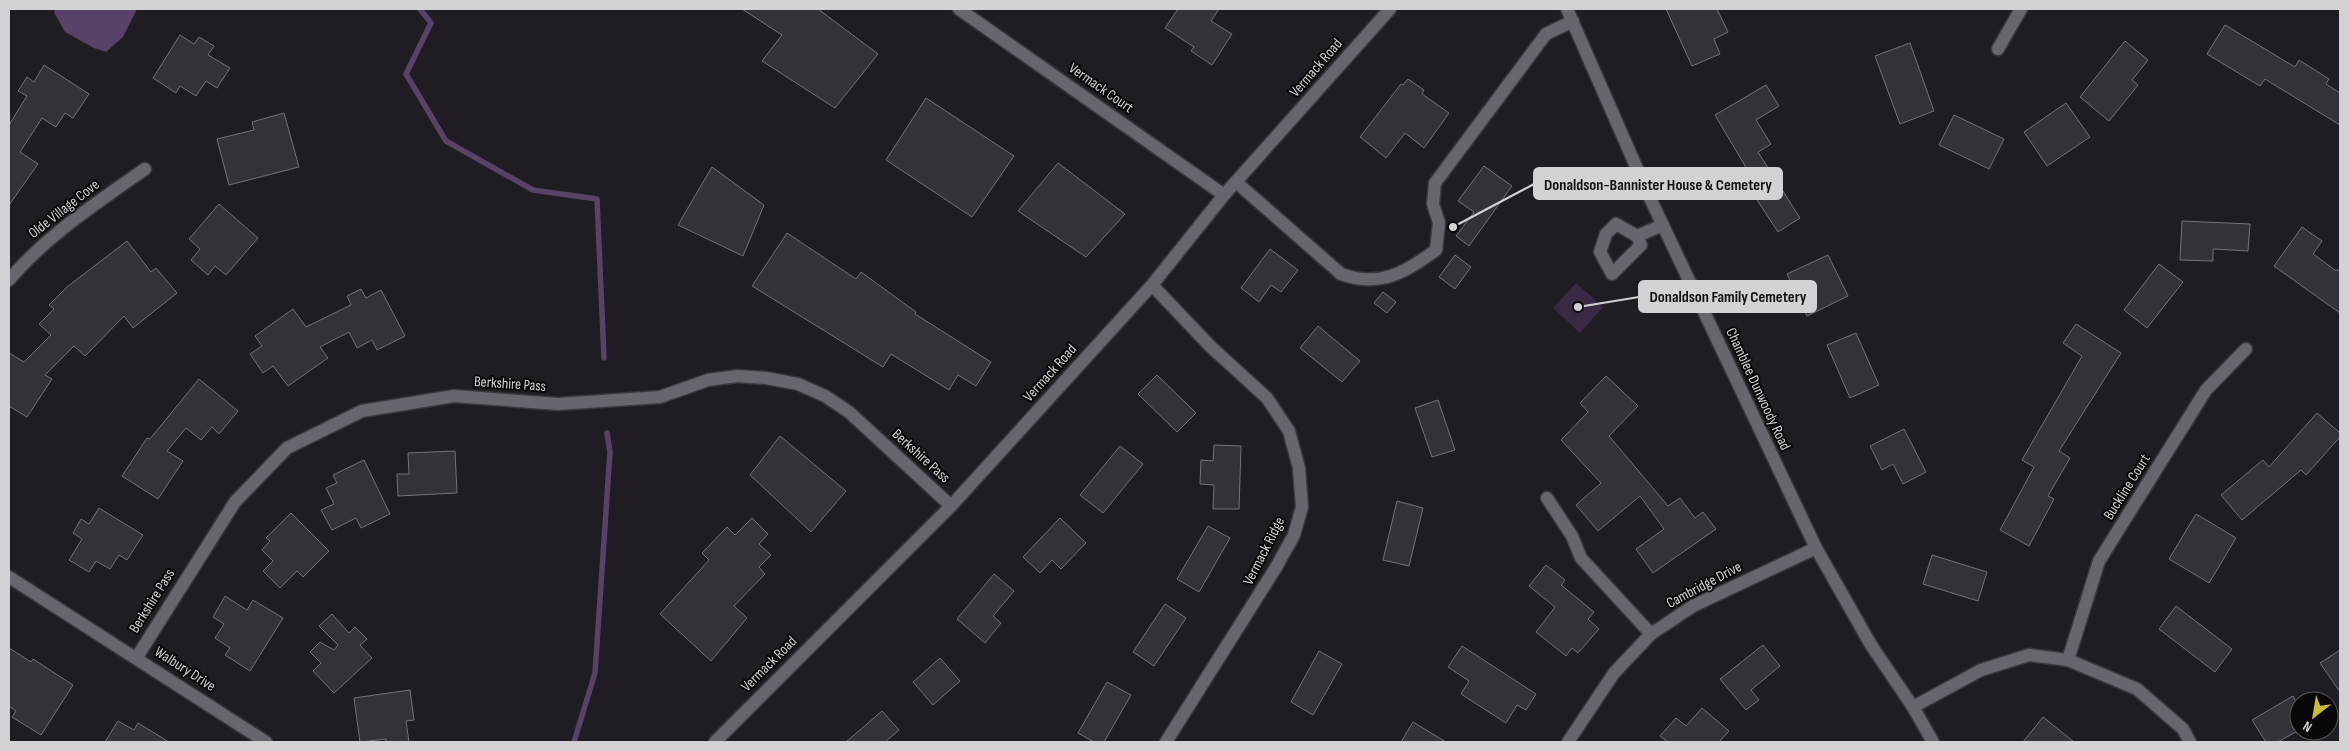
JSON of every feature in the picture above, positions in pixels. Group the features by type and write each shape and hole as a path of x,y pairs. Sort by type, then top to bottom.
{"street":[{"name":"Vermack Court","path":"959,9 1224,195"},
{"name":"Vermack Road","path":"714,742 951,506 1152,285 1224,195 1390,9"},
{"name":"Chamblee Dunwoody Road","path":"1567,9 1662,225 1816,548 1871,645 1933,742"},
{"path":"1998,49 2022,9"},
{"path":"1236,182 1341,274 1359,280 1384,280 1417,264 1436,250 1439,223 1433,204 1435,183 1546,34 1573,21"},
{"name":"Olde Village Cove","path":"9,280 25,261 97,202 145,169"},
{"path":"1637,236 1662,225"},
{"name":"Vermack Ridge","path":"1152,285 1211,347 1267,398 1289,431 1298,461 1302,507 1294,535 1275,569 1166,742"},
{"name":"Buckline Court","path":"2068,660 2099,561 2206,390 2246,348"},
{"name":"Berkshire Pass","path":"136,657 235,502 287,448 362,411 454,396 558,404 660,396 708,380 737,376 766,378 798,384 826,396 841,406 951,506"},
{"path":"1547,498 1572,536 1581,558 1651,634"},
{"name":"Cambridge Drive","path":"1568,742 1614,674 1651,634 1693,606 1816,548"},
{"name":"Walbury Drive","path":"9,577 266,742"},
{"path":"1913,708 1981,670 2029,655 2068,660 2138,689 2183,729 2190,742"}],"shaded area":[{"path":"56,9 137,9 123,37 106,52 94,48 65,32 54,12"},
{"path":"1576,283 1603,307 1580,333 1553,308"}],"building":[{"path":"742,9 818,9 878,54 835,108 762,61 782,35"},
{"path":"1178,9 1219,9 1211,21 1232,34 1212,65 1191,51 1194,47 1165,28"},
{"path":"1666,9 1717,9 1728,32 1714,39 1720,54 1692,66"},
{"path":"2225,25 2295,67 2299,60 2329,79 2326,84 2340,93 2340,125 2265,79 2260,86 2207,54"},
{"path":"180,35 194,44 199,37 214,46 208,55 230,68 217,88 206,81 196,96 180,86 176,93 153,78"},
{"path":"2125,41 2148,60 2132,80 2138,85 2109,121 2080,97"},
{"path":"1910,43 1934,111 1900,124 1875,56"},
{"path":"44,65 89,94 73,118 65,113 56,127 42,118 20,152 38,164 9,205 9,125 27,96 18,91 27,77 34,82"},
{"path":"1408,79 1424,90 1422,94 1449,113 1424,148 1405,133 1386,158 1360,137 1401,84 1403,85"},
{"path":"1766,85 1779,106 1756,120 1771,144 1758,152 1800,218 1778,232 1744,180 1751,176 1715,115"},
{"path":"926,98 1014,156 972,217 886,160"},
{"path":"2066,103 2090,137 2047,166 2024,132"},
{"path":"284,113 299,167 229,185 217,139 254,130 252,122"},
{"path":"1954,115 2004,139 1989,169 1939,145"},
{"path":"1058,163 1125,214 1086,257 1018,211"},
{"path":"1484,166 1512,186 1469,246 1456,236 1474,212 1458,201"},
{"path":"712,167 764,205 743,256 678,225"},
{"path":"219,204 258,238 226,275 215,266 208,275 191,260 200,249 189,239"},
{"path":"2182,221 2250,224 2248,251 2213,249 2213,261 2180,260"},
{"path":"2302,227 2322,241 2313,254 2335,270 2340,270 2340,313 2274,266"},
{"path":"787,233 856,279 861,272 916,312 915,314 991,362 976,386 958,375 949,390 891,354 883,367 752,286"},
{"path":"127,241 151,272 156,268 177,293 133,328 124,316 85,356 74,346 45,375 52,379 27,417 9,406 9,353 24,362 51,335 39,324 54,309 49,305 67,287"},
{"path":"1270,249 1298,270 1281,292 1271,285 1259,302 1241,288"},
{"path":"1455,255 1471,267 1455,289 1439,277"},
{"path":"1828,255 1848,296 1807,316 1787,274"},
{"path":"2159,264 2183,282 2147,328 2124,310"},
{"path":"361,289 366,298 381,290 405,336 377,350 372,340 357,348 349,332 320,347 328,358 288,386 273,366 263,373 250,354 262,346 255,336 293,309 306,327 351,305 347,296"},
{"path":"1383,292 1396,302 1387,313 1374,303"},
{"path":"2076,324 2121,353 2059,451 2070,458 2048,496 2054,499 2029,546 2000,530 2034,467 2022,460 2082,356 2063,343"},
{"path":"1318,326 1360,361 1342,382 1300,348"},
{"path":"1856,333 1879,385 1850,398 1827,345"},
{"path":"1157,375 1196,413 1177,432 1138,394"},
{"path":"1606,376 1638,406 1609,436 1668,506 1680,498 1695,518 1703,512 1716,529 1653,573 1636,549 1664,529 1640,496 1598,531 1576,505 1601,483 1561,440 1588,412 1580,403"},
{"path":"199,379 238,411 219,434 212,427 201,440 186,428 167,451 183,461 158,499 122,476 147,438 150,439"},
{"path":"1438,400 1455,450 1432,457 1415,408"},
{"path":"2317,413 2340,433 2340,437 2306,475 2301,470 2242,520 2221,495 2263,460 2269,467"},
{"path":"1904,429 1926,472 1903,484 1893,464 1882,470 1870,446"},
{"path":"780,436 846,491 811,532 750,475"},
{"path":"1214,445 1241,446 1239,509 1213,509 1214,485 1200,484 1201,460 1213,461"},
{"path":"1120,446 1143,464 1103,513 1080,495"},
{"path":"455,451 457,493 398,496 397,474 409,474 408,453"},
{"path":"364,460 390,514 361,528 356,518 332,530 321,510 334,504 326,488 337,483 333,475"},
{"path":"1397,501 1423,508 1409,566 1383,560"},
{"path":"99,508 143,535 127,560 119,555 110,569 96,561 89,572 69,560 82,539 73,533 81,519 89,524"},
{"path":"291,513 329,551 303,577 297,571 280,588 263,571 273,561 262,550 270,541 266,538"},
{"path":"2196,514 2236,538 2209,583 2169,559"},
{"path":"752,518 768,534 759,544 771,555 759,567 765,574 734,606 747,618 711,661 660,614 709,560 702,553 727,527 735,535"},
{"path":"1060,518 1086,543 1061,569 1052,560 1040,573 1023,557"},
{"path":"1208,526 1230,538 1199,592 1177,579"},
{"path":"1932,555 1987,572 1978,601 1923,584"},
{"path":"1546,565 1565,580 1561,585 1594,612 1588,619 1599,629 1578,653 1572,648 1566,656 1536,632 1555,607 1529,586"},
{"path":"994,574 1014,591 993,616 1001,623 985,643 957,619"},
{"path":"225,596 247,610 253,600 283,618 250,671 225,655 230,648 215,638 224,624 213,617"},
{"path":"1165,604 1186,618 1154,666 1133,652"},
{"path":"2176,606 2232,649 2215,672 2159,629"},
{"path":"332,614 349,633 355,627 367,639 360,645 372,658 334,693 313,671 321,663 310,652 320,642 334,650 338,645 319,626"},
{"path":"1763,645 1780,666 1751,690 1759,700 1746,710 1720,679"},
{"path":"1462,646 1536,694 1526,710 1517,705 1506,723 1461,694 1469,681 1448,667"},
{"path":"9,648 31,662 33,659 73,685 41,735 12,717 16,711 9,706"},
{"path":"2340,650 2340,692 2320,663"},
{"path":"1319,651 1342,664 1313,715 1291,702"},
{"path":"940,658 960,681 933,705 913,682"},
{"path":"1107,682 1131,695 1104,742 1094,742 1078,733"},
{"path":"410,690 414,720 406,721 409,742 386,742 386,739 360,742 354,698"},
{"path":"2289,698 2289,736 2278,742 2266,742 2252,720"},
{"path":"1702,708 1729,731 1719,742 1668,742 1660,736 1676,718 1686,726"},
{"path":"882,711 899,730 885,742 846,742"},
{"path":"2043,717 2074,742 2023,742"},
{"path":"118,721 134,730 138,723 169,742 105,742"},
{"path":"1413,722 1446,742 1401,742"}],"waterway":[{"path":"420,9 431,23 406,74 446,141 533,190 597,199 604,358"},
{"path":"574,742 595,673 610,452 607,433"}],"place":[{"name":"Donaldson-Bannister House & Cemetery","path":"1453,227"},
{"name":"Donaldson Family Cemetery","path":"1578,307"}]}
